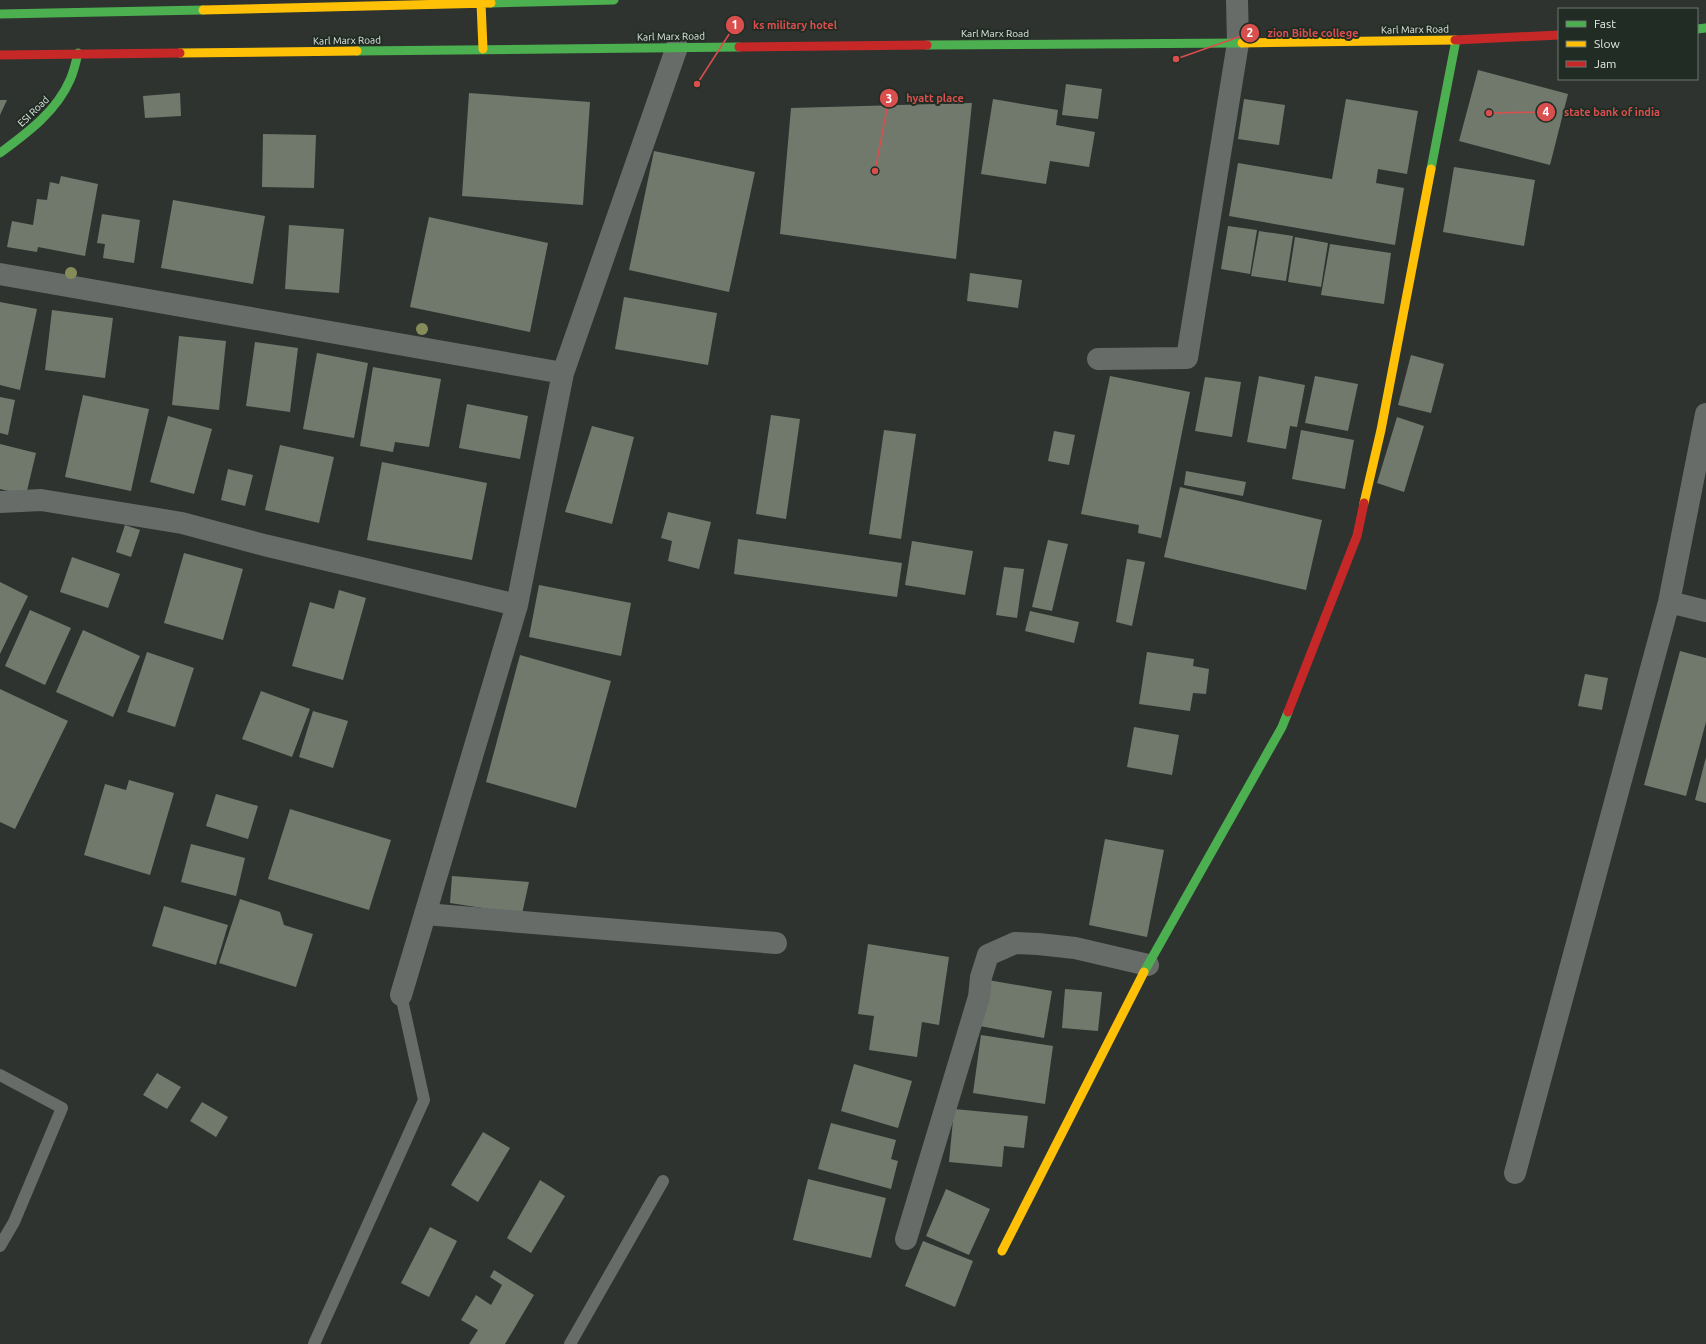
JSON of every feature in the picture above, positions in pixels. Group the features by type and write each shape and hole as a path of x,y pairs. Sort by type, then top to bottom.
{"main road":[{"path":"0,14 614,0"},
{"path":"481,3 483,49"},
{"name":"Karl Marx Road","path":"0,55 677,47 1238,43 1456,40 1558,35"},
{"path":"1002,1251 1148,965 1282,727 1357,536 1381,430 1456,40"},
{"name":"ESI Road","path":"0,153 26,134 54,108 68,84 78,53"}],"street":[{"path":"1098,359 1187,358 1238,43 1237,0"},
{"path":"401,995 517,605 563,374 677,47"},
{"path":"0,274 563,374"},
{"path":"1515,1173 1669,602 1706,414"},
{"path":"0,502 42,500 182,523 264,545 517,605"},
{"path":"1669,602 1706,611"},
{"path":"425,914 776,943"},
{"path":"906,1239 979,997 980,977 988,955 1015,943 1038,944 1075,948 1148,965"}],"lane":[{"path":"314,1344 424,1100 401,995"},
{"path":"0,1075 62,1108 14,1222 0,1246"},
{"path":"570,1344 663,1181"}],"building":[{"path":"1478,70 1568,94 1550,165 1459,141"},
{"path":"1066,84 1102,89 1098,119 1062,115"},
{"path":"180,93 181,116 145,118 143,96"},
{"path":"469,93 590,102 583,205 462,196"},
{"path":"993,99 1058,110 1056,125 1095,132 1089,167 1050,161 1046,184 981,174"},
{"path":"1244,99 1285,105 1279,145 1238,139"},
{"path":"1346,99 1418,111 1407,174 1378,169 1376,183 1404,188 1395,245 1229,216 1238,163 1332,179"},
{"path":"0,100 7,100 0,115"},
{"path":"972,103 956,259 780,234 791,108"},
{"path":"263,134 316,135 314,188 262,187"},
{"path":"654,151 755,172 729,292 629,270"},
{"path":"1454,167 1535,180 1524,246 1443,232"},
{"path":"61,176 98,184 85,256 38,247 37,252 7,247 12,221 33,225 37,199 47,200 50,182 59,184"},
{"path":"173,200 265,216 253,284 161,268"},
{"path":"102,214 140,220 134,263 103,258 105,244 97,243"},
{"path":"429,217 548,243 530,332 410,307"},
{"path":"289,225 344,229 339,293 285,289"},
{"path":"1228,226 1257,230 1250,274 1221,269"},
{"path":"1259,231 1293,236 1286,281 1251,276"},
{"path":"1295,237 1328,243 1321,287 1288,282"},
{"path":"1330,244 1391,253 1384,304 1321,295"},
{"path":"970,273 1022,280 1018,308 967,301"},
{"path":"624,297 717,313 708,365 615,349"},
{"path":"0,302 37,309 20,390 0,385"},
{"path":"52,310 113,318 105,378 45,370"},
{"path":"179,336 226,341 219,410 172,405"},
{"path":"255,342 298,348 290,412 246,406"},
{"path":"317,353 368,363 354,438 303,429"},
{"path":"1411,355 1444,364 1431,413 1398,405"},
{"path":"373,367 441,379 429,447 395,442 393,452 360,446"},
{"path":"1110,376 1190,392 1161,538 1138,533 1139,525 1081,514"},
{"path":"1259,376 1305,385 1297,427 1290,426 1286,449 1247,442"},
{"path":"1315,376 1358,384 1348,431 1305,423"},
{"path":"1205,377 1241,382 1232,437 1195,431"},
{"path":"83,395 149,409 131,491 65,477"},
{"path":"0,397 15,400 8,435 0,433"},
{"path":"467,404 528,416 520,459 459,448"},
{"path":"771,415 800,419 786,519 756,514"},
{"path":"168,416 212,429 194,494 150,482"},
{"path":"1397,417 1424,426 1404,492 1377,483"},
{"path":"592,426 634,437 612,524 565,512"},
{"path":"884,430 916,434 901,539 869,534"},
{"path":"1301,430 1354,440 1345,489 1292,479"},
{"path":"1054,431 1075,435 1069,465 1048,461"},
{"path":"0,444 36,453 26,495 0,489"},
{"path":"280,445 334,457 319,523 265,510"},
{"path":"382,462 487,483 472,560 367,540"},
{"path":"228,469 253,475 245,506 221,500"},
{"path":"1186,471 1246,482 1243,496 1184,485"},
{"path":"1180,487 1322,520 1306,590 1164,557"},
{"path":"668,512 711,522 699,569 668,561 672,541 661,538"},
{"path":"125,525 140,530 131,557 116,552"},
{"path":"738,539 902,563 897,597 734,574"},
{"path":"1048,540 1068,544 1052,611 1032,607"},
{"path":"912,541 973,551 965,595 905,585"},
{"path":"184,553 243,569 223,640 164,623"},
{"path":"72,557 120,574 108,608 60,592"},
{"path":"1127,559 1145,562 1132,626 1116,622"},
{"path":"1004,567 1024,569 1017,618 996,615"},
{"path":"0,582 28,596 0,654"},
{"path":"539,585 631,603 621,656 529,637"},
{"path":"339,590 366,598 343,680 292,666 310,602 334,609"},
{"path":"30,610 71,628 45,685 5,666"},
{"path":"1030,611 1079,622 1074,643 1025,631"},
{"path":"83,630 140,656 113,717 56,692"},
{"path":"1680,651 1706,658 1706,722 1686,796 1644,785"},
{"path":"147,652 194,668 175,727 127,712"},
{"path":"1147,652 1194,659 1193,666 1209,669 1206,694 1193,693 1190,711 1139,704"},
{"path":"520,655 611,681 576,808 486,782"},
{"path":"1585,674 1608,678 1602,710 1578,706"},
{"path":"0,689 68,721 15,829 0,822"},
{"path":"261,691 310,709 292,757 242,739"},
{"path":"313,711 348,721 333,768 299,757"},
{"path":"1134,727 1179,735 1172,775 1127,767"},
{"path":"1706,757 1706,803 1695,800"},
{"path":"129,780 174,793 150,875 84,855 105,784 126,790"},
{"path":"216,794 258,806 248,839 206,826"},
{"path":"290,809 391,840 369,910 268,879"},
{"path":"1105,839 1164,850 1147,937 1089,925"},
{"path":"191,844 245,858 236,896 181,882"},
{"path":"452,876 529,882 522,914 450,903"},
{"path":"240,899 280,912 284,925 313,934 296,987 219,963"},
{"path":"164,906 228,925 216,965 152,946"},
{"path":"868,944 949,957 939,1025 922,1022 917,1057 869,1050 874,1016 858,1014"},
{"path":"988,980 1052,991 1044,1038 980,1026"},
{"path":"1065,989 1102,992 1098,1031 1062,1028"},
{"path":"981,1035 1053,1046 1045,1104 973,1093"},
{"path":"854,1064 912,1081 898,1128 841,1111"},
{"path":"157,1073 181,1087 167,1109 143,1095"},
{"path":"202,1102 228,1117 216,1137 190,1121"},
{"path":"954,1109 1028,1116 1024,1148 1004,1146 1002,1167 949,1162"},
{"path":"831,1123 896,1140 891,1159 898,1161 891,1189 818,1169"},
{"path":"483,1132 510,1148 478,1202 451,1185"},
{"path":"808,1179 886,1198 871,1258 793,1240"},
{"path":"540,1180 565,1196 531,1253 507,1238"},
{"path":"946,1189 990,1209 969,1255 926,1236"},
{"path":"430,1227 457,1241 429,1297 401,1283"},
{"path":"923,1241 973,1261 955,1307 905,1286"},
{"path":"494,1270 534,1295 505,1344 469,1344 478,1330 461,1320 476,1295 491,1305 502,1285 490,1277"}],"traffic: fast":[{"path":"491,3 614,0"},
{"path":"0,14 203,10"},
{"path":"1698,29 1706,28"},
{"path":"1431,169 1456,40"},
{"path":"927,45 1242,43"},
{"path":"357,51 739,47"},
{"path":"0,153 30,130 57,102 70,80 78,53"},
{"path":"1144,972 1282,727 1288,712"}],"traffic: slow":[{"path":"481,3 483,49"},
{"path":"203,10 491,3"},
{"path":"1242,43 1455,40"},
{"path":"180,53 357,51"},
{"path":"1364,503 1381,430 1431,169"},
{"path":"1002,1251 1144,972"}],"traffic: jam":[{"path":"1455,40 1558,35"},
{"path":"739,47 927,45"},
{"path":"0,55 180,53"},
{"path":"1288,712 1357,536 1364,503"}],"place":[{"name":"zion Bible college","path":"1176,59"},
{"name":"ks military hotel","path":"697,84"},
{"name":"state bank of india","path":"1489,113"},
{"name":"hyatt place","path":"875,171"}]}
